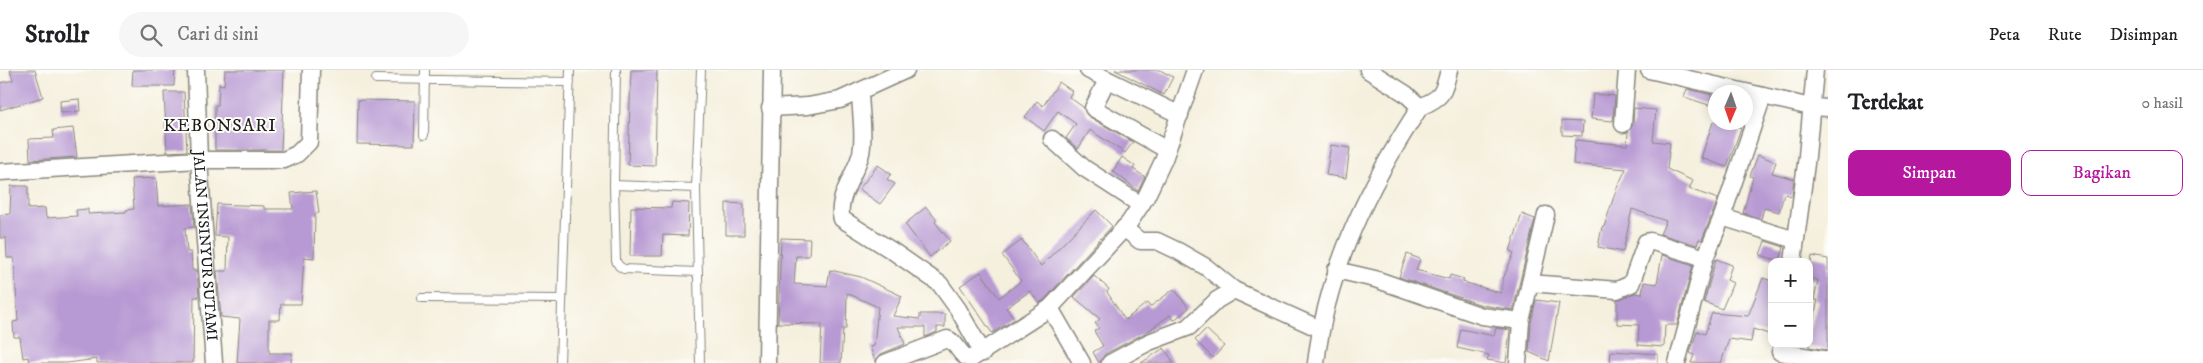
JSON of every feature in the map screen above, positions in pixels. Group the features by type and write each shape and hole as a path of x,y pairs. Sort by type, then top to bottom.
{"street":[{"name":"JALAN INSINYUR SUTAMI","path":"196,70 199,160 214,363"},
{"path":"0,172 199,160 284,160 297,154 309,142 311,70"},
{"path":"767,363 772,70"},
{"path":"770,108 840,100 906,70"},
{"path":"1088,70 1180,115"},
{"path":"885,363 947,340 953,341 967,359 983,353 1050,308 1124,228 1141,205 1167,150 1195,70"},
{"path":"1368,70 1406,94 1420,107"},
{"path":"1316,363 1320,329 1336,270 1348,238 1398,141 1420,107 1435,101 1442,95 1449,70"},
{"path":"1623,124 1627,70"},
{"path":"1649,70 1811,107 1828,108"},
{"path":"1793,258 1815,70"},
{"path":"1106,80 1093,108 1167,150"},
{"path":"860,91 861,151 847,185 841,210 842,219 940,284 958,309 983,353"},
{"path":"1677,363 1705,258 1722,217 1763,96"},
{"path":"1052,140 1084,168 1141,205"},
{"path":"1518,363 1522,321 1546,214"},
{"path":"1722,217 1796,240"},
{"path":"1124,228 1140,241 1157,241 1206,266 1234,290 1320,329"},
{"path":"1530,283 1616,290 1631,284 1646,242 1650,241 1705,258"},
{"path":"1336,270 1375,279 1482,316 1522,321"},
{"path":"1110,363 1149,342 1189,327 1216,300 1234,290"},
{"path":"1050,308 1082,363"},
{"path":"1780,353 1828,360"}],"lane":[{"path":"424,135 425,70"},
{"path":"560,363 570,70"},
{"path":"616,70 614,185 616,261 619,266 624,268 698,272"},
{"path":"700,363 696,188 701,70"},
{"path":"376,79 570,82"},
{"path":"614,185 696,188"},
{"path":"422,298 562,299"}],"building":[{"path":"10,70 35,70 43,97 0,110 0,83 13,80"},
{"path":"133,70 175,70 174,86 132,86"},
{"path":"225,70 284,70 281,150 215,150 215,105 218,105 219,84 224,85"},
{"path":"631,70 657,70 655,166 628,165"},
{"path":"1115,70 1160,70 1173,77 1164,95"},
{"path":"1059,82 1072,91 1069,97 1083,107 1088,116 1133,142 1125,153 1090,130 1078,149 1066,138 1076,124 1058,111 1044,131 1025,117 1037,101 1043,106"},
{"path":"1687,89 1708,94 1708,105 1684,97"},
{"path":"164,92 184,92 187,151 167,152"},
{"path":"1593,94 1615,96 1613,121 1591,119"},
{"path":"79,99 80,111 61,113 60,101"},
{"path":"358,100 415,101 414,145 357,144"},
{"path":"1634,108 1656,110 1653,141 1670,143 1667,169 1693,181 1689,189 1718,199 1702,240 1699,239 1697,245 1660,234 1666,221 1632,209 1623,252 1598,247 1602,227 1604,227 1616,190 1626,169 1573,164 1575,140 1627,145 1628,132 1633,125"},
{"path":"1562,121 1583,122 1582,136 1562,135"},
{"path":"73,128 77,157 30,160 29,139 54,138 53,130"},
{"path":"1710,130 1740,130 1727,167 1701,158"},
{"path":"1331,145 1350,148 1346,178 1326,175"},
{"path":"1758,155 1776,162 1772,173 1794,179 1792,196 1784,194 1779,212 1764,208 1761,219 1743,213 1753,177 1750,176"},
{"path":"1122,157 1135,166 1133,169 1145,177 1138,191 1113,171"},
{"path":"878,165 891,174 887,179 895,184 880,204 859,189"},
{"path":"156,178 158,206 192,204 194,227 185,228 187,252 191,252 192,270 197,270 199,297 194,297 193,363 97,363 97,359 67,363 29,363 28,357 23,358 20,337 14,337 13,322 18,321 14,258 7,258 6,238 0,238 0,215 10,214 11,186 28,186 28,209 45,208 46,218 77,216 76,210 88,209 88,214 126,212 126,210 134,209 132,179"},
{"path":"316,191 319,213 315,214 314,258 304,257 301,304 281,304 280,320 269,320 269,353 292,353 291,363 237,363 240,319 221,317 217,271 227,271 228,237 215,236 217,204 264,206 264,209 293,209 291,193"},
{"path":"672,202 689,203 688,236 663,235 662,256 630,256 631,207 671,208"},
{"path":"726,203 744,204 744,235 726,235"},
{"path":"926,207 950,241 930,257 905,224"},
{"path":"1096,210 1112,226 1044,300 1039,303 1030,291 1006,308 1015,319 992,333 960,286 981,272 999,298 1021,281 1002,255 1022,240 1041,266"},
{"path":"1522,214 1535,219 1513,310 1482,305 1399,277 1407,254 1420,259 1416,270 1449,279 1450,275 1464,279 1463,282 1501,293 1503,279 1514,253 1510,251"},
{"path":"781,238 810,239 809,256 796,256 794,284 827,286 830,270 861,277 902,296 893,316 920,319 920,314 945,314 945,327 937,327 937,332 925,337 925,327 898,327 905,344 881,354 875,361 870,347 874,346 878,307 847,293 846,329 843,329 841,363 820,363 822,324 778,323"},
{"path":"1765,241 1784,247 1781,258 1770,258 1760,255"},
{"path":"1662,255 1693,265 1677,325 1665,325 1664,347 1638,345 1639,325 1617,324 1617,300 1634,293 1642,294 1644,282 1657,284"},
{"path":"1812,256 1828,259 1828,350 1813,348 1813,320 1818,300 1814,300 1818,280 1813,279"},
{"path":"1716,259 1732,265 1727,280 1733,283 1722,309 1704,302"},
{"path":"1094,276 1109,289 1107,292 1125,320 1147,303 1150,307 1174,289 1189,308 1174,320 1170,315 1147,332 1105,354 1099,363 1093,352 1103,346 1094,331 1099,328 1095,323 1100,319 1074,297"},
{"path":"1763,278 1768,280 1768,334 1753,329 1751,342 1729,339 1721,363 1691,363 1694,355 1690,353 1697,331 1705,334 1712,313 1748,316"},
{"path":"1536,300 1559,303 1549,361 1529,352 1531,323"},
{"path":"1496,328 1510,330 1506,363 1487,360 1489,355 1457,348 1461,329 1494,336"},
{"path":"1206,329 1224,346 1213,358 1195,340"},
{"path":"1164,348 1174,363 1141,363"},
{"path":"1611,351 1658,354 1658,363 1610,363"}],"district":[{"name":"KEBONSARI","path":"220,125"}]}
